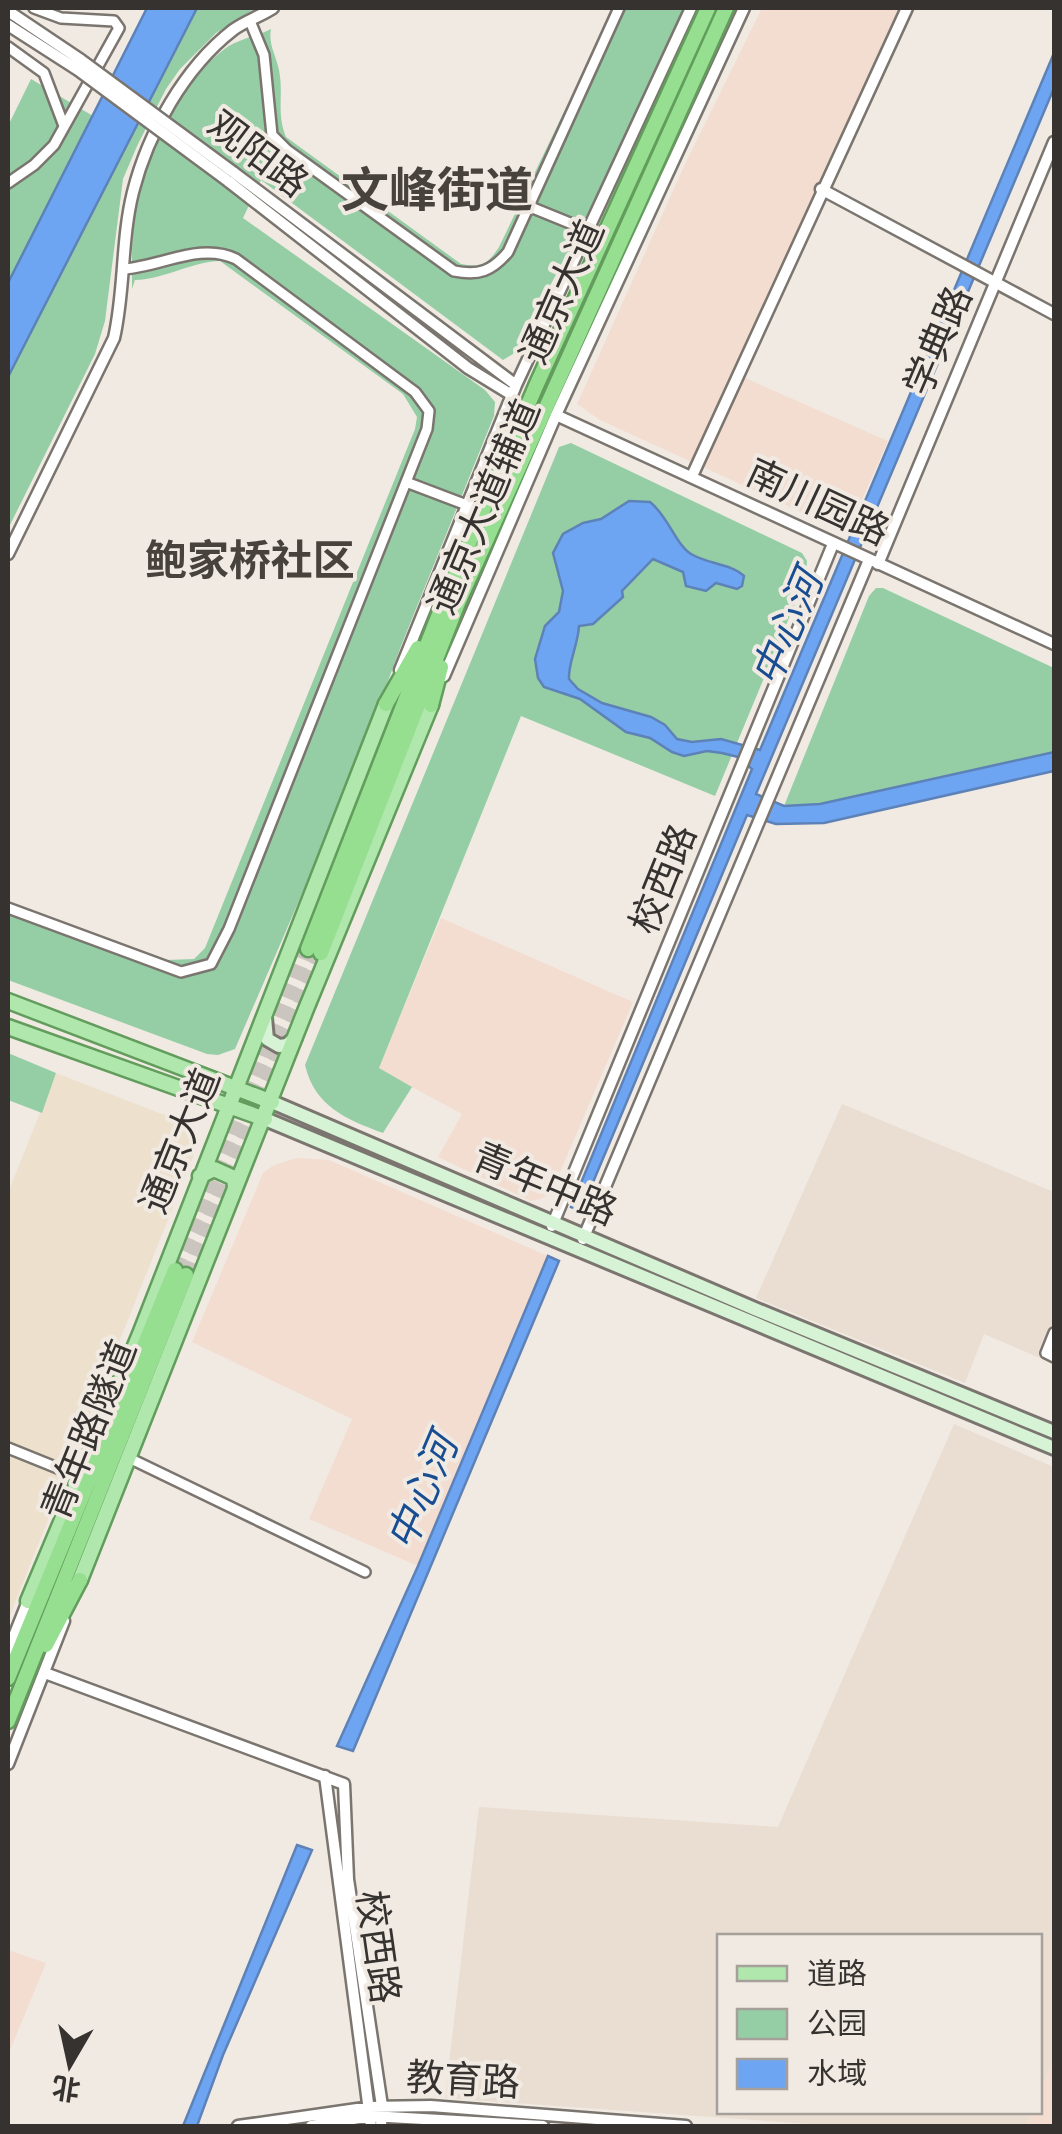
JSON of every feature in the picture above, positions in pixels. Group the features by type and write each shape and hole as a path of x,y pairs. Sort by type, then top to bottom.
{"highway":[{"name":"通京大道","path":"451,604 536,386 706,8"},
{"name":"通京大道","path":"451,604 728,8"},
{"path":"386,704 451,604"},
{"path":"432,705 451,604"},
{"path":"314,951 451,604"},
{"name":"青年路隧道","path":"8,1678 180,1272 8,1721"},
{"path":"8,1721 80,1580"},
{"path":"8,1666 28,1601"}],"main road":[{"name":"通京大道","path":"28,1601 140,1334 386,704"},
{"name":"通京大道","path":"80,1580 432,705"},
{"name":"青年中路","path":"8,1001 272,1102 551,1230"},
{"path":"265,1018 267,1039 274,1045 287,1045 295,1038"},
{"name":"青年中路","path":"8,1027 265,1119 1054,1432"},
{"path":"200,1176 214,1169 226,1172 234,1178 235,1187"},
{"name":"青年中路","path":"581,1242 822,1354 1054,1448"}],"street":[{"path":"8,183 44,155 119,28 114,20 61,18 34,8"},
{"path":"8,554 114,338 122,302 132,194 146,154 184,80 235,28 273,8"},
{"path":"250,21 264,55 272,135 287,150 454,271 471,274 486,272 508,252 619,8"},
{"name":"通京大道辅道","path":"386,704 464,504 691,8"},
{"name":"通京大道辅道","path":"432,705 556,415 744,8"},
{"path":"692,476 907,8"},
{"name":"观阳路","path":"8,12 81,60 514,390"},
{"name":"观阳路","path":"8,25 230,176"},
{"path":"8,46 44,73 64,126"},
{"name":"学典路","path":"870,560 996,284 1054,142"},
{"path":"821,189 1054,314"},
{"path":"528,206 587,230"},
{"path":"8,908 181,972 211,964 229,929 427,429 429,411 416,392 236,259 208,250 151,267 124,270"},
{"name":"南川园路","path":"556,415 1054,644"},
{"path":"406,482 464,504"},
{"name":"校西路","path":"551,1230 750,744 837,546"},
{"name":"校西路","path":"581,1242 870,560"},
{"path":"1054,1332 1046,1353 1054,1357"},
{"path":"8,1448 80,1477"},
{"path":"129,1458 365,1572"},
{"path":"8,1764 80,1580"},
{"path":"8,1651 28,1601"},
{"path":"45,1672 324,1776"},
{"name":"校西路","path":"324,1776 344,1784 348,1879 376,2117"},
{"name":"校西路","path":"324,1776 376,2117"},
{"name":"教育路","path":"238,2126 484,2108 686,2126"},
{"name":"教育路","path":"311,2126 376,2117 543,2126"}],"shaded area":[{"path":"762,8 906,8 736,374 888,441 847,533 600,420 577,404 685,164"},
{"path":"441,918 633,1002 551,1193 541,1199 531,1201 438,1157 462,1114 378,1069"},
{"path":"56,1073 185,1123 194,1138 195,1152 8,1620 8,1193"},
{"path":"842,1104 1054,1192 1054,1364 984,1334 965,1383 756,1298"},
{"path":"297,1158 329,1160 548,1256 418,1566 309,1519 352,1419 192,1342 263,1173"},
{"path":"954,1424 1054,1467 1054,2058 1042,2087 1042,1934 717,1934 717,2114 1030,2114 1025,2126 837,2126 445,2098 479,1807 778,1827"},
{"path":"8,1950 46,1963 8,2055"},
{"path":"1054,2058 1054,2126 1025,2126 1030,2114 1042,2114 1042,2087"}],"green space":[{"path":"197,8 256,8 216,33 180,69 138,144 123,179 105,321 95,354 8,529 8,377"},
{"path":"614,8 688,8 590,212 513,354 503,360 261,180 243,218 485,390 495,402 494,416 354,773 235,1049 207,1054 8,980 8,903 166,960 194,959 205,948 415,429 417,417 403,394 220,261 135,280 132,289 133,226 139,189 151,152 182,95 222,51 271,29 286,137 461,264 479,265 499,247"},
{"path":"31,79 93,116 8,283 8,126"},
{"path":"571,443 802,553 807,561 806,577 715,796 521,716 379,1068 412,1087 383,1133 334,1110 316,1091 305,1065 559,447"},
{"path":"876,588 1054,668 1054,752 821,804 784,806 869,596"},
{"path":"8,1053 56,1073 42,1113 8,1100"}],"water":[{"path":"147,8 197,8 8,377 8,283"},
{"path":"1054,53 1054,88 756,794 784,806 820,804 1054,752 1054,771 824,823 776,824 747,815 581,1211 571,1207 752,769 738,757 722,753 707,751 684,756 672,752 650,738 626,732 580,699 544,687 535,659 545,626 559,612 563,591 553,553 563,534 583,523 601,519 629,501 650,502 691,554 744,576 737,589 716,583 706,591 686,586 683,572 653,559 622,591 623,597 593,624 579,626 569,679 602,703 651,717 677,739 721,739 760,750"},
{"path":"548,1256 559,1261 353,1751 337,1746 418,1566"},
{"path":"297,1845 312,1850 223,2055 197,2126 183,2126"}],"tunnel":[{"path":"175,1270 308,949"},
{"path":"186,1275 321,953"}],"district":[{"name":"文峰街道","path":"437,190"},
{"name":"鲍家桥社区","path":"250,560"}],"water label":[{"name":"中心河","path":"787,628"},
{"name":"中心河","path":"422,1492"}]}
